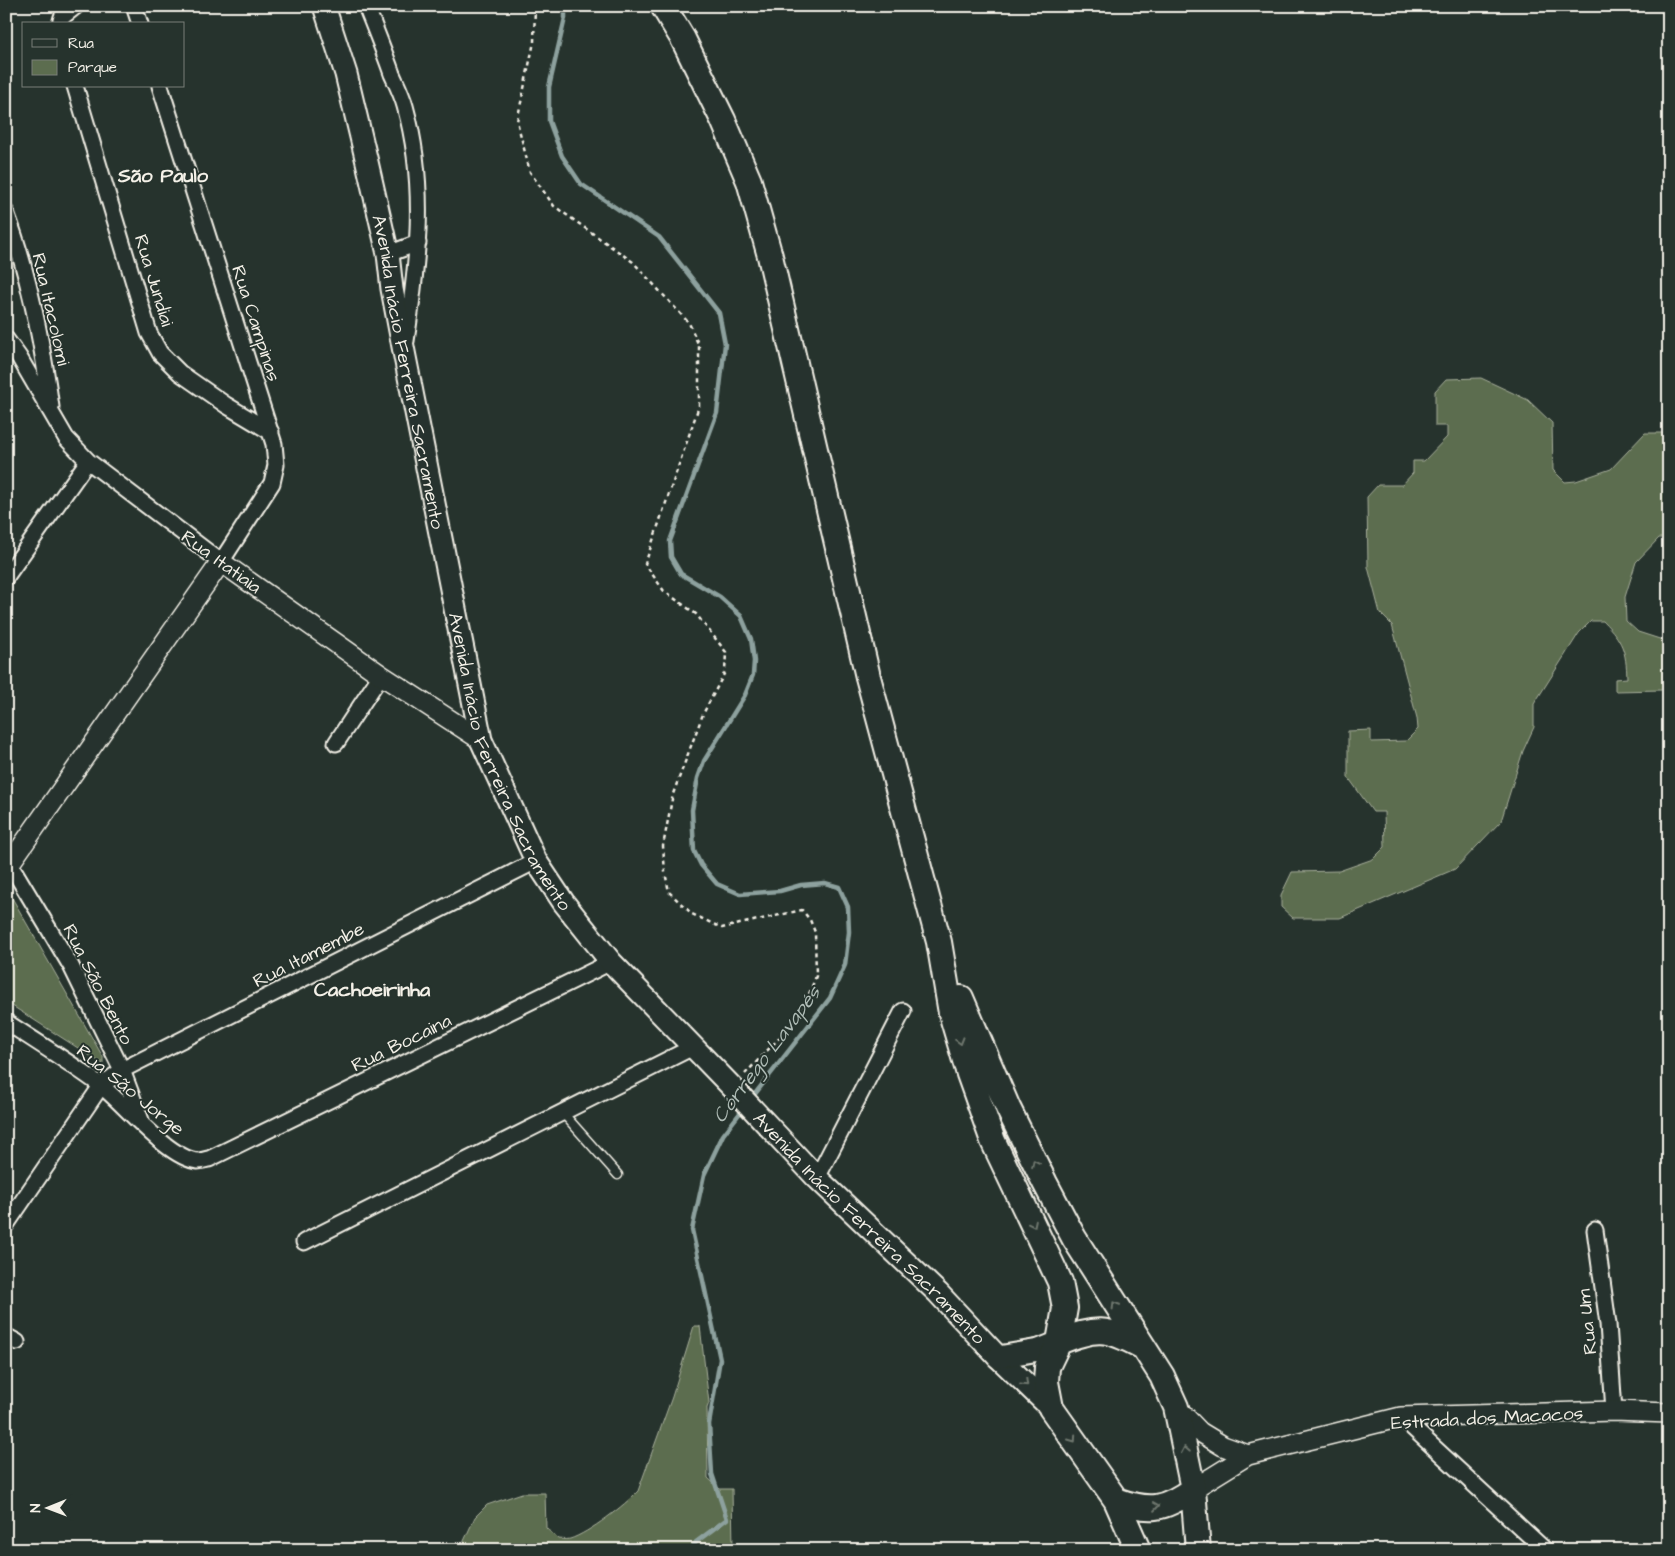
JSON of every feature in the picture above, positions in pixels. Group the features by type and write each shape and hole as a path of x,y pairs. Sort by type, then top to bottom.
{"main road":[{"name":"Avenida Inácio Ferreira Sacramento","path":"324,6 346,74 388,254 404,352 481,740 536,861 564,903 611,962 762,1118 817,1178 938,1293 998,1357 1051,1408"},
{"path":"663,6 683,39 724,120 749,182 770,256 868,677 938,942 951,1014 969,1074 993,1141 1060,1282 1065,1308 1059,1342 1047,1367 1046,1382 1051,1408 1116,1500 1138,1550"},
{"path":"938,942 996,1081 1045,1183 1074,1238 1141,1346 1162,1376 1176,1407 1193,1489 1198,1550"},
{"path":"1059,1342 1084,1332 1103,1331 1118,1334 1141,1346"},
{"name":"Avenida Inácio Ferreira Sacramento","path":"998,1357 1039,1350 1059,1342"},
{"path":"1116,1500 1135,1507 1156,1507 1176,1501 1193,1489"}],"street":[{"path":"61,22 62,17 76,6"},
{"path":"134,6 139,22"},
{"path":"366,6 404,105 416,157 419,204 418,243 415,281 404,352"},
{"name":"Rua Jundiai","path":"76,88 149,333 160,353 180,373 226,405 271,432"},
{"name":"Rua Campinas","path":"161,88 274,444 276,465 272,483 221,562"},
{"name":"Rua Itacolomi","path":"6,212 10,236 43,351 53,416"},
{"path":"388,254 418,243"},
{"name":"Rua Itatiaia","path":"6,339 13,359 66,438 88,461 221,562 381,675 481,740"},
{"path":"6,577 88,461"},
{"path":"8,866 221,562"},
{"path":"336,743 381,675"},
{"name":"Rua Itamembe","path":"6,1225 101,1086 122,1070 536,861"},
{"name":"Rua São Bento","path":"8,866 71,966 122,1070 144,1127"},
{"name":"Rua Bocaina","path":"209,1159 611,962"},
{"path":"817,1178 902,1011"},
{"name":"Rua São Jorge","path":"6,1022 101,1086 144,1127 177,1152 189,1159 199,1161 209,1159"},
{"path":"304,1242 693,1047"},
{"name":"Rua Um","path":"1594,1230 1608,1324 1614,1411"},
{"path":"1176,1407 1200,1432 1224,1446 1248,1455"},
{"name":"Estrada dos Macacos","path":"1193,1489 1248,1455 1401,1417 1614,1411 1669,1413"},
{"path":"1401,1417 1545,1550"}],"lane":[{"path":"562,1112 618,1175"}],"path":[{"path":"535,6 534,42 517,121 530,172 554,206 634,262 688,323 699,346 698,406 645,564 664,591 696,614 716,637 726,652 725,672 703,714 673,794 663,846 668,892 692,914 722,928 802,910 810,920 815,932 816,976 801,1015 732,1087"}],"green space":[{"path":"1481,378 1528,400 1552,423 1553,470 1565,482 1576,481 1611,469 1645,433 1669,433 1669,538 1659,538 1636,562 1625,597 1626,621 1638,632 1669,642 1669,686 1662,690 1615,691 1615,679 1627,678 1626,661 1622,647 1603,621 1591,621 1579,633 1534,704 1534,727 1523,751 1501,821 1455,869 1340,918 1293,918 1281,907 1281,895 1292,872 1339,871 1373,859 1385,847 1384,812 1373,812 1348,777 1348,731 1371,730 1371,742 1406,741 1418,729 1417,718 1392,625 1380,613 1368,567 1367,497 1378,485 1402,485 1413,473 1413,461 1424,461 1447,437 1447,426 1435,426 1435,391 1446,379"},
{"path":"11,896 103,1057 103,1064 6,1002 6,905"},
{"path":"694,1326 700,1326 709,1403 707,1408 708,1478 720,1489 732,1489 733,1550 464,1550 464,1541 475,1517 487,1505 522,1493 545,1493 546,1528 558,1539 570,1539 578,1536 616,1511 632,1497 638,1491 672,1397"}],"waterway":[{"name":"Córrego Lavapés","path":"565,6 565,18 549,87 549,121 562,156 581,184 659,237 719,313 725,344 717,413 670,541 671,557 681,574 720,597 741,616 751,639 754,661 753,675 745,695 704,761 698,778 692,810 694,851 701,865 717,884 740,894 780,891 801,885 825,883 839,887 848,907 849,932 845,965 830,998 751,1099"},
{"name":"Córrego Lavapés","path":"691,1550 696,1542 727,1519 712,1474 709,1424 720,1359 692,1230 704,1175 723,1135 743,1109"}],"district":[{"name":"São Paulo","path":"163,175"},
{"name":"Cachoeirinha","path":"372,989"}]}
